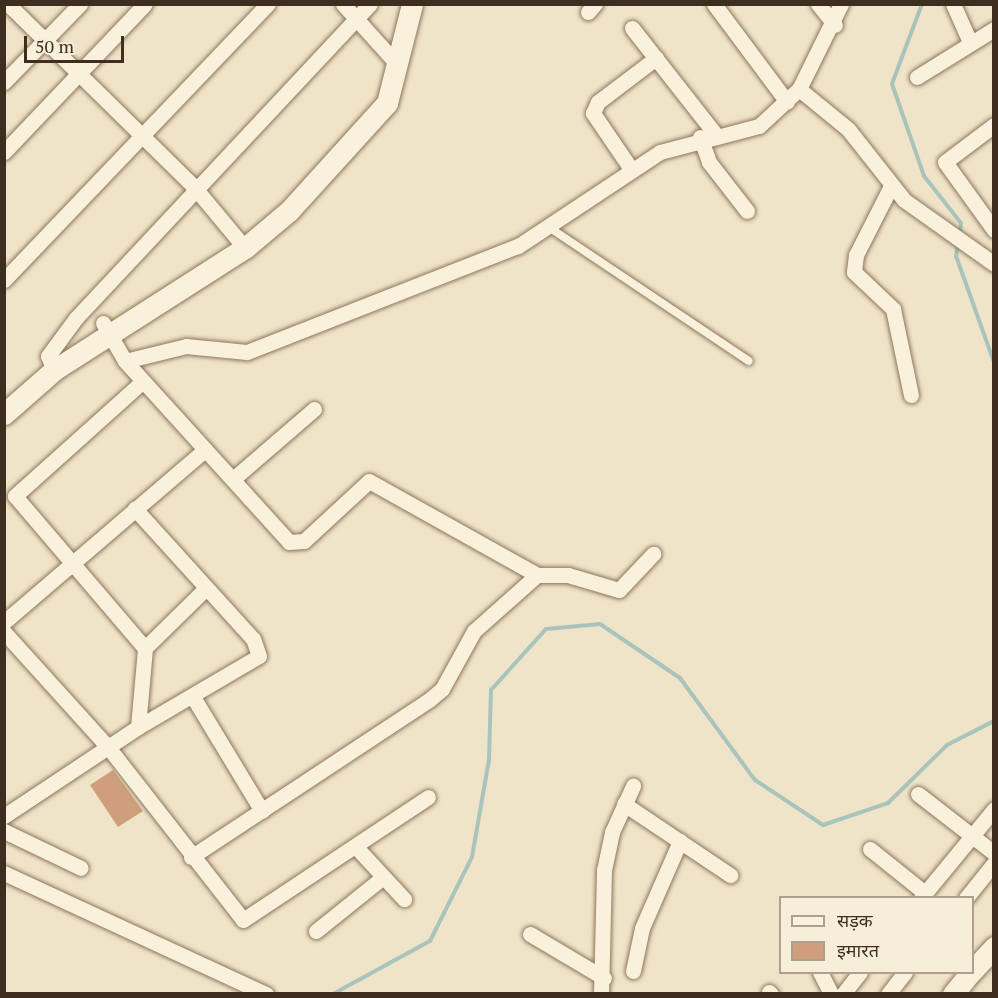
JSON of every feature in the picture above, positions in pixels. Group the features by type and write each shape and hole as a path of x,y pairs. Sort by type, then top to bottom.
{"main road":[{"path":"4,395 243,243 378,117 398,66 412,4"},
{"path":"4,414 51,363"},
{"path":"974,970 993,946"},
{"path":"953,993 970,974"}],"street":[{"path":"8,4 78,76 195,188 243,243"},
{"path":"4,82 80,4"},
{"path":"4,152 145,4"},
{"path":"4,280 268,4"},
{"path":"343,4 398,66"},
{"path":"51,363 76,318 195,188 370,4"},
{"path":"714,4 787,102"},
{"path":"818,4 835,25"},
{"path":"125,361 186,346 247,352 518,246 550,228 631,169 708,136 759,126 799,89 835,25 841,4"},
{"path":"953,4 970,42"},
{"path":"632,28 656,58 708,136 709,162 747,211"},
{"path":"917,77 993,29"},
{"path":"631,169 593,113 598,102 656,58"},
{"path":"799,89 848,129 904,200 993,264"},
{"path":"993,125 945,162 993,230"},
{"path":"891,186 856,255 854,272 893,309 911,395"},
{"path":"105,329 125,361 289,542 304,541 364,484 378,483 537,575 567,575 619,590 653,554"},
{"path":"143,381 15,496 70,564 145,648"},
{"path":"232,479 314,409"},
{"path":"4,622 205,450"},
{"path":"4,816 138,727 193,697 259,656 253,639 205,589 135,509"},
{"path":"191,857 429,700 442,689 474,631 537,575"},
{"path":"138,727 145,648 205,589"},
{"path":"4,632 108,747 191,857 243,920 357,848 428,797"},
{"path":"193,697 262,811"},
{"path":"603,986 604,870 624,804 633,786"},
{"path":"918,794 993,853"},
{"path":"624,804 729,875"},
{"path":"870,849 923,895 993,808"},
{"path":"4,831 81,868"},
{"path":"633,971 648,911 680,841"},
{"path":"357,848 404,900"},
{"path":"967,896 993,863"},
{"path":"4,873 266,993"},
{"path":"316,931 382,878"},
{"path":"530,934 603,986"},
{"path":"821,974 831,993"},
{"path":"843,993 859,974"},
{"path":"888,993 903,974"}],"lane":[{"path":"550,228 748,360"}],"building":[{"path":"113,770 143,811 118,827 90,785"}],"waterway":[{"path":"922,4 892,84 924,176 961,223 960,233"},
{"path":"958,244 956,256 994,362"},
{"path":"333,994 430,941 472,857 489,760 491,690 546,629 600,624 680,678 755,780 823,825 888,803 947,745 994,721"}]}
